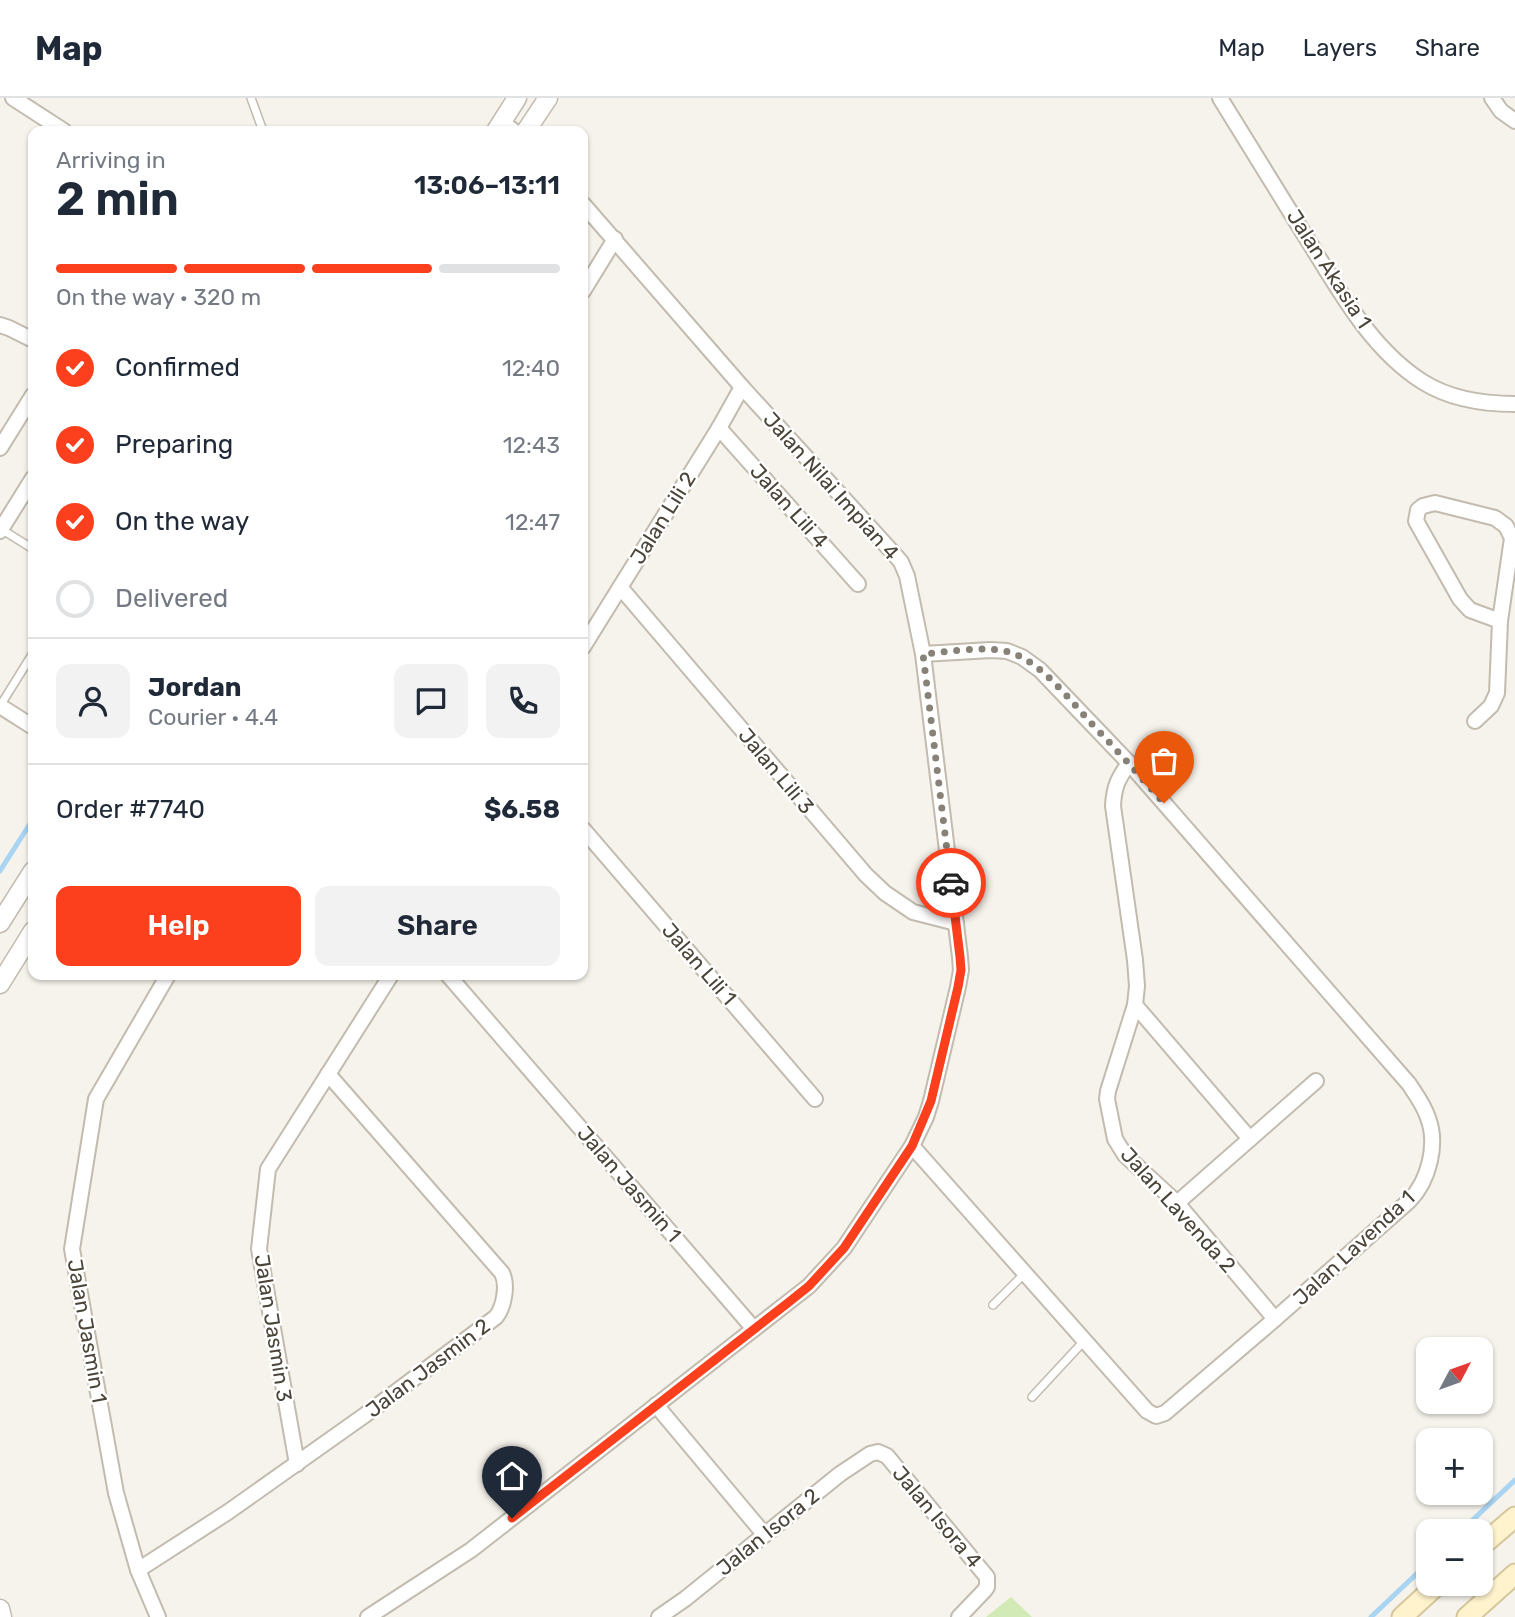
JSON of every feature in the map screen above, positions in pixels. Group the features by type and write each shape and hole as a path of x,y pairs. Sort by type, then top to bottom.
{"main road":[{"path":"1493,1536 1515,1517"},
{"path":"1467,1617 1515,1574"},
{"path":"1402,1617 1425,1596"}],"street":[{"path":"13,98 56,126"},
{"path":"504,126 517,98"},
{"path":"529,126 548,98"},
{"name":"Jalan Akasia 1","path":"1220,98 1349,305 1394,359 1411,374 1438,390 1459,398 1515,404"},
{"path":"1492,98 1501,111 1515,121"},
{"name":"Jalan Nilai Impian 4","path":"368,1617 471,1550 809,1286 844,1248 912,1146 931,1101 961,970 923,654 908,576 901,562 742,387 588,209"},
{"path":"588,283 615,239"},
{"path":"0,325 28,337"},
{"name":"Jalan Lili 2","path":"588,639 742,387"},
{"path":"0,448 28,404"},
{"name":"Jalan Lili 4","path":"719,428 858,584"},
{"path":"1,530 28,486"},
{"path":"1475,721 1491,706 1497,693 1500,621 1512,564 1512,538 1502,521 1496,517 1436,503 1423,506 1418,510 1416,522 1465,605 1476,613 1500,621"},
{"name":"Jalan Lili 3","path":"620,587 866,875 885,893 913,912 956,923"},
{"name":"Jalan Lavenda 1","path":"912,1146 1147,1411 1156,1416 1165,1413 1415,1195 1426,1174 1432,1134 1424,1107 1409,1084 1129,763 1040,670 1022,657 1007,651 991,649 923,654"},
{"path":"0,706 28,724"},
{"name":"Jalan Lavenda 2","path":"1129,763 1116,782 1112,806 1137,986 1135,1005 1108,1091 1107,1099 1115,1139 1125,1155 1177,1203 1275,1319"},
{"name":"Jalan Lili 1","path":"588,835 815,1099"},
{"path":"0,923 28,879"},
{"path":"0,984 28,939"},
{"name":"Jalan Jasmin 1","path":"158,1617 138,1570 116,1493 72,1249 96,1099 165,980"},
{"name":"Jalan Jasmin 3","path":"296,1464 259,1249 268,1169 388,980"},
{"name":"Jalan Jasmin 1","path":"452,980 754,1329"},
{"path":"1135,1005 1250,1139"},
{"name":"Jalan Jasmin 2","path":"138,1570 228,1512 376,1407 496,1317 501,1309 505,1283 502,1273 328,1074"},
{"path":"1177,1203 1316,1081"},
{"path":"656,1405 764,1534"},
{"name":"Jalan Isora 2","path":"659,1617 840,1474 870,1454 878,1452"},
{"name":"Jalan Isora 4","path":"878,1452 887,1456 987,1577 987,1587 958,1617"},
{"path":"0,1609 2,1617"}],"lane":[{"path":"251,98 261,126"},
{"path":"1,530 28,546"},
{"path":"0,706 28,661"},
{"path":"993,1305 1025,1273"},
{"path":"1032,1397 1084,1340"}],"green space":[{"path":"1011,1597 1032,1617 986,1617"}],"waterway":[{"path":"0,871 28,827"},
{"path":"1474,1519 1515,1480"},
{"path":"1371,1617 1416,1574"}],"way so far":[{"path":"951,883 923,654 991,649 1022,657 1060,689 1164,803"}],"route":[{"path":"512,1518 809,1286 844,1248 912,1146 931,1101 961,970 951,883"}]}
